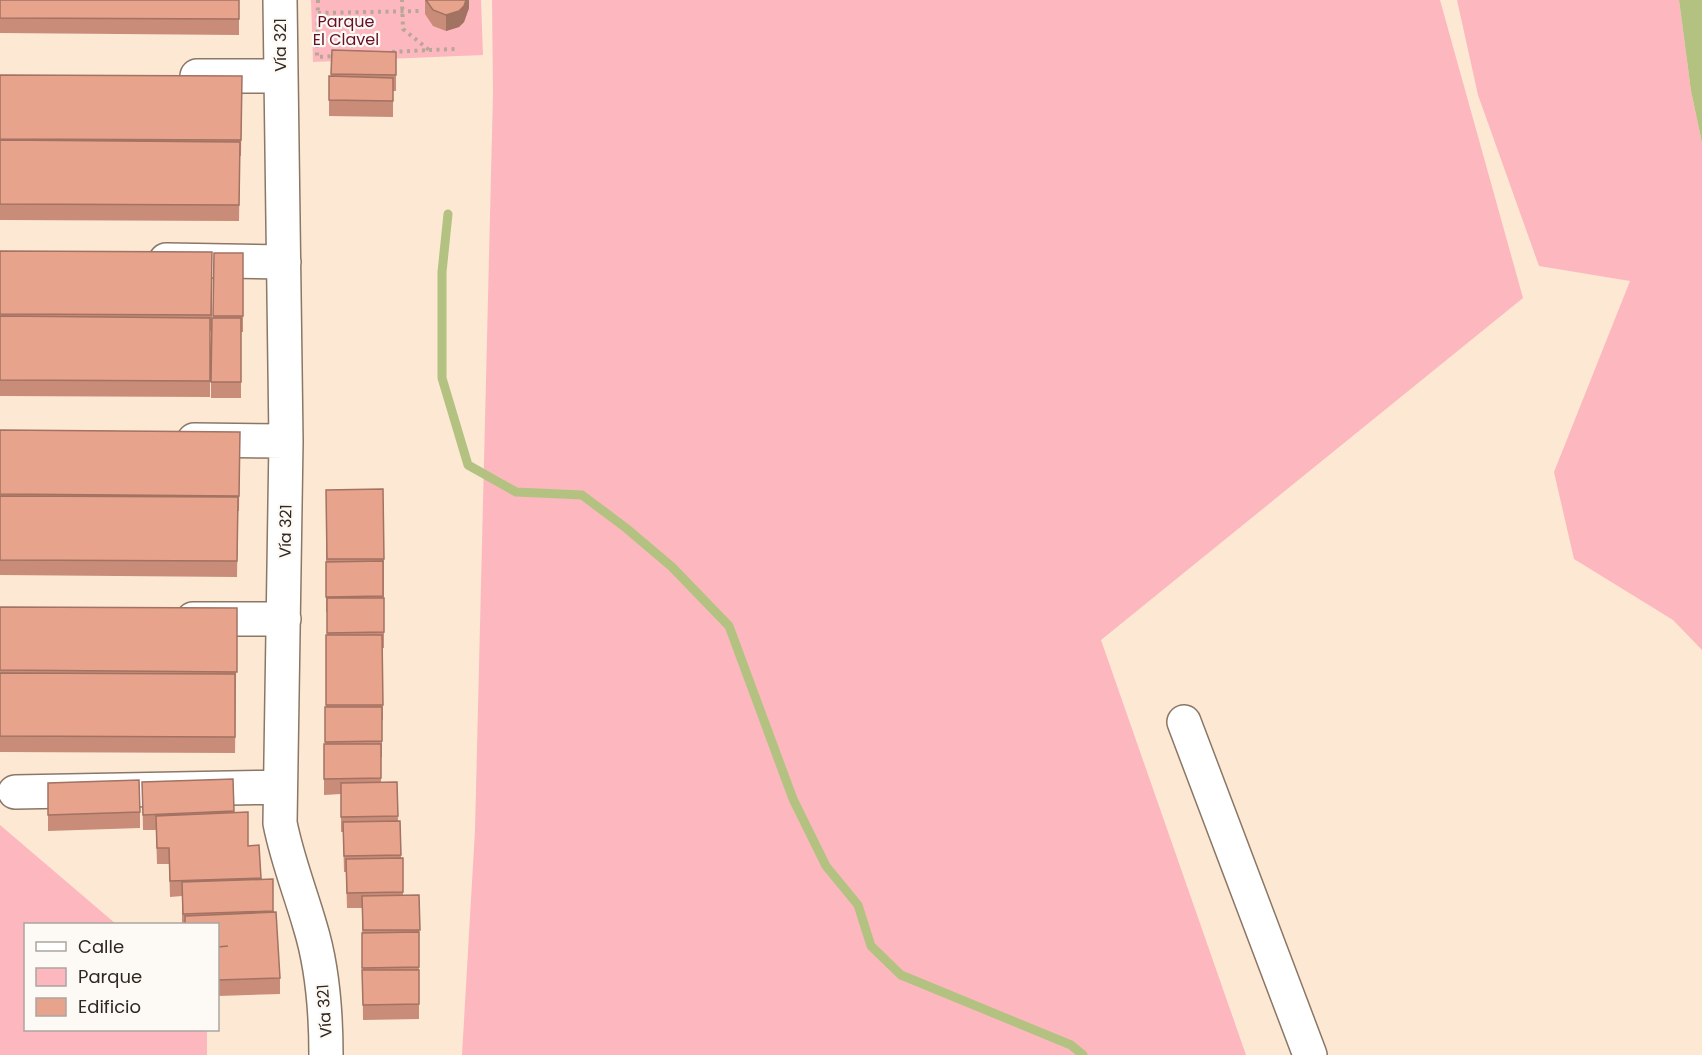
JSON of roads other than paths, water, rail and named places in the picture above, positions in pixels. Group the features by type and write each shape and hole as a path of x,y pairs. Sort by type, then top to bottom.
{"street":[{"name":"Vía 321","path":"280,0 286,441 280,823 287,855 311,927 322,976 326,1011 326,1055"},
{"path":"164,76 280,76"},
{"path":"142,259 284,262"},
{"path":"167,440 286,441"},
{"path":"166,620 284,619"},
{"path":"1184,722 1310,1055"},
{"path":"15,792 280,787"}],"waterway":[{"path":"448,214 442,272 442,378 468,465 516,492 582,495 672,567 729,626 793,799 826,866 858,905 871,946 901,975 1071,1045 1083,1055"}],"park label":[{"name":"Parque El Clavel","path":"346,30"}]}
